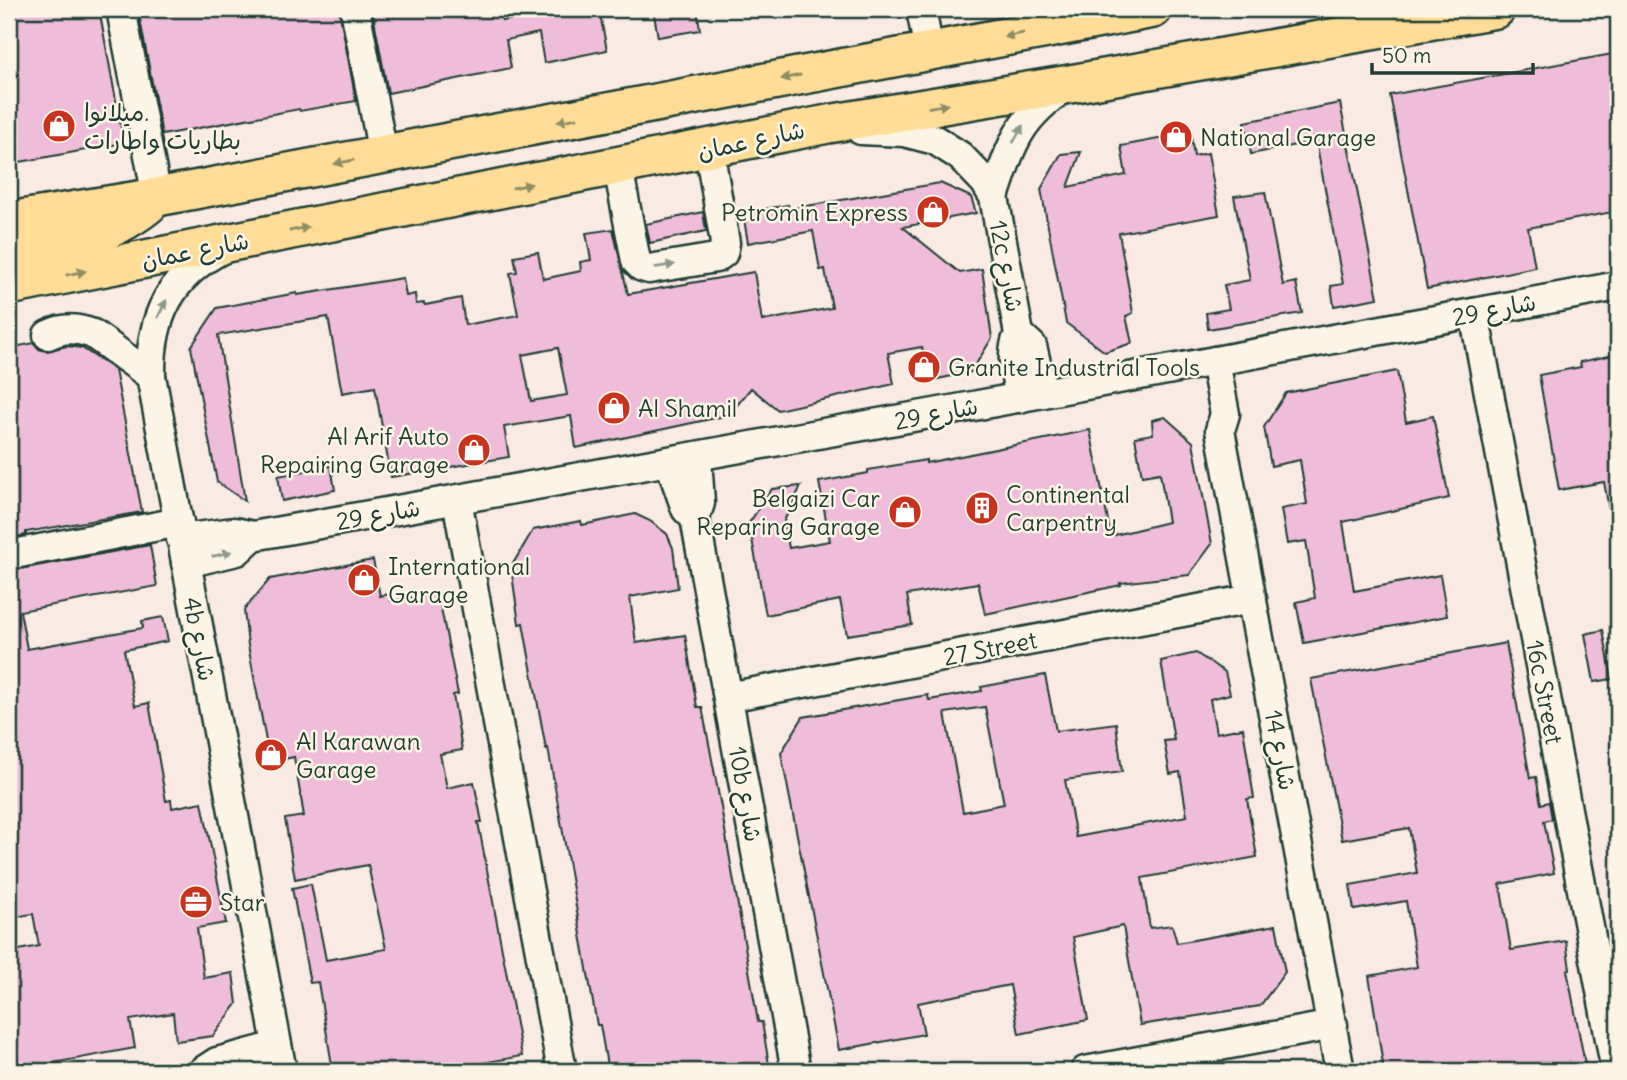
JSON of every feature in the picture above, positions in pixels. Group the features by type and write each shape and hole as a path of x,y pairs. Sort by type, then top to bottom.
{"main road":[{"path":"9,220 157,197 1153,9"},
{"name":"شارع عمان","path":"9,286 828,124 1070,84 1421,17 1496,9"},
{"path":"9,255 89,238 134,216 157,197"}],"street":[{"path":"121,9 157,197"},
{"path":"355,9 383,154"},
{"path":"921,9 929,51"},
{"name":"12c شارع","path":"994,197 1010,148 1025,122 1045,100 1070,84"},
{"name":"12c شارع","path":"828,124 867,131 904,131 935,140 973,168 994,197 1019,334 1029,341 1034,352 1031,395"},
{"path":"618,167 638,264 649,269 716,258 723,253 725,243 709,149"},
{"name":"4b شارع","path":"236,242 211,254 188,272 170,294 155,329 151,347 151,376 280,1061"},
{"name":"شارع 29","path":"9,555 182,541 237,551 253,536 683,460 1618,286"},
{"name":"16c Street","path":"1474,313 1616,1071"},
{"path":"48,335 64,329 83,330 93,334 151,376"},
{"name":"شارع 14","path":"1204,363 1225,414 1220,430 1340,1071"},
{"name":"10b شارع","path":"683,460 700,503 695,518 796,1071"},
{"path":"457,500 562,1071"},
{"name":"27 Street","path":"728,697 1252,599"},
{"path":"1085,1071 1333,1025"},
{"path":"203,1071 209,1065 226,1059 280,1061"},
{"path":"240,1071 280,1061"}],"building":[{"path":"9,9 99,9 124,143 9,164"},
{"path":"138,9 339,9 356,101 162,135"},
{"path":"372,9 500,9 502,21 535,15 534,9 599,9 607,50 544,63 539,33 506,40 511,68 388,93"},
{"path":"653,9 697,9 700,30 658,37"},
{"path":"1618,53 1618,211 1528,228 1535,267 1427,289 1390,95"},
{"path":"1340,103 1378,298 1334,306 1331,286 1343,284 1316,141 1251,154 1245,122"},
{"path":"1190,131 1194,156 1208,153 1219,215 1119,233 1133,313 1126,316 1132,343 1105,352 1066,323 1041,189 1061,154 1081,152 1068,187 1126,175 1121,146"},
{"path":"940,183 971,197 976,213 903,227 960,273 982,269 992,338 971,372 928,381 922,347 888,353 894,384 778,410 751,388 729,415 576,448 571,416 504,427 509,457 391,477 375,387 342,393 328,317 218,335 245,501 217,482 191,347 217,308 403,278 406,296 415,294 416,304 425,305 461,298 465,325 518,315 510,273 517,272 514,256 538,252 543,279 581,271 580,262 591,260 586,233 613,229 628,294 754,272 762,321 832,308 825,269 820,270 813,231 748,243 743,213 788,205 789,209","holes":["558,348 567,395 531,401 522,355"]},
{"path":"1265,192 1283,285 1296,282 1302,313 1208,329 1206,313 1229,309 1224,285 1250,280 1234,196"},
{"path":"703,212 706,231 650,243 646,224"},
{"path":"34,343 39,349 46,351 67,346 82,348 115,370 142,512 26,532 26,535 9,538 9,348"},
{"path":"1618,354 1618,514 1610,514 1604,482 1559,490 1539,375 1581,367 1580,362"},
{"path":"1397,371 1406,422 1433,416 1449,498 1343,522 1354,591 1440,575 1447,616 1304,643 1296,602 1315,598 1306,541 1287,544 1281,509 1307,504 1300,460 1271,466 1264,427 1286,393"},
{"path":"1165,417 1193,442 1212,544 1189,575 1120,583 1121,585 985,614 978,583 907,595 912,625 847,635 840,600 766,615 749,523 772,489 801,486 784,521 789,548 830,541 819,482 868,473 868,470 926,460 926,463 1090,430 1111,536 1168,522 1160,473 1142,476 1135,437 1153,434 1152,420"},
{"path":"331,466 335,490 282,501 278,476"},
{"path":"635,514 667,534 673,548 678,588 630,597 636,643 685,635 697,707 702,707 758,1022 762,1022 770,1071 608,1071 600,1025 597,1025 548,748 546,749 523,623 519,624 511,567 533,530 581,521 582,525"},
{"path":"150,545 157,586 20,611 27,649 143,628 142,621 163,617 168,641 124,650 135,706 149,703 166,801 171,800 172,808 202,802 226,923 197,928 204,978 233,973 237,1004 213,1036 176,1041 173,1013 130,1020 135,1048 42,1065 42,1068 27,1071 9,1071 9,952 39,946 33,914 9,918 9,571"},
{"path":"373,560 380,596 389,594 391,601 438,593 458,694 453,695 462,750 440,754 447,788 474,782 482,822 478,822 522,1056 437,1071 333,1071 318,982 310,983 292,888 311,884 326,960 386,949 368,865 295,879 285,819 304,816 294,757 270,762 244,610 270,579"},
{"path":"1603,630 1612,679 1594,682 1585,634"},
{"path":"1506,643 1530,778 1536,777 1541,804 1549,802 1552,819 1544,821 1554,873 1500,884 1511,950 1566,941 1570,969 1567,970 1585,1064 1549,1071 1384,1071 1369,976 1417,967 1406,901 1354,910 1350,885 1417,873 1409,828 1342,840 1311,679"},
{"path":"1196,653 1225,672 1230,694 1210,699 1216,733 1243,728 1254,798 1247,799 1257,857 1142,878 1150,928 1172,925 1177,943 1276,925 1285,972 1260,1006 1140,1025 1123,926 1073,937 1088,1020 1019,1034 1010,985 918,1003 924,1034 839,1050 781,753 803,717 928,695 929,700 982,691 981,687 1045,675 1056,731 1116,723 1122,772 1065,780 1076,837 1187,816 1180,772 1170,774 1164,741 1174,740 1161,661","holes":["985,707 1004,804 963,812 945,713"]}],"place":[{"name":"ميلانوا. بطاريات واطارات","path":"59,126"},
{"name":"National Garage","path":"1176,137"},
{"name":"Petromin Express","path":"933,212"},
{"name":"Granite Industrial Tools","path":"924,367"},
{"name":"Al Shamil","path":"614,408"},
{"name":"Al Arif Auto Repairing Garage","path":"474,450"},
{"name":"Continental Carpentry","path":"982,508"},
{"name":"Belgaizi Car Reparing Garage","path":"905,512"},
{"name":"International Garage","path":"364,580"},
{"name":"Al Karawan Garage","path":"271,755"},
{"name":"Star","path":"196,902"}]}
